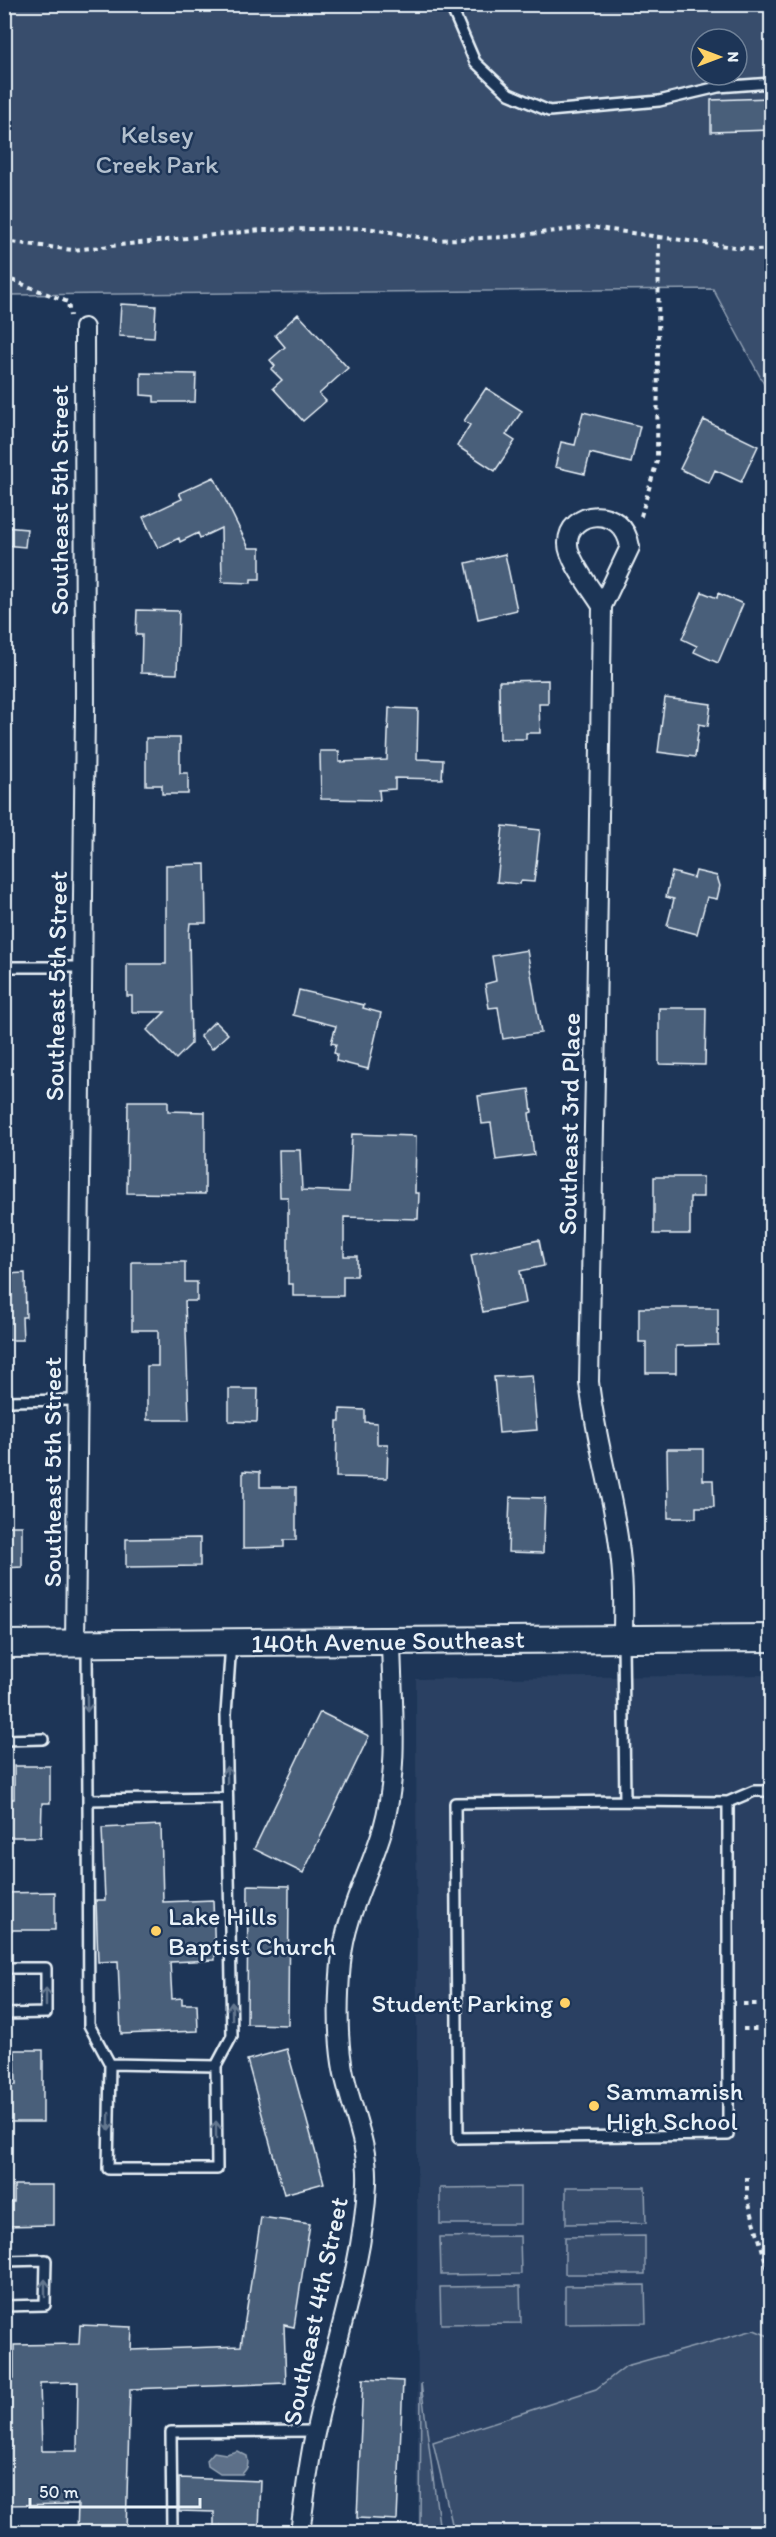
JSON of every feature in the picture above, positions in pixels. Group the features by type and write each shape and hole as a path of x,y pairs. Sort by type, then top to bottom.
{"street":[{"name":"Southeast 5th Street","path":"81,1644 77,1400 85,709 84,328"},
{"name":"Southeast 3rd Place","path":"602,606 571,556 568,544 570,534 583,520 601,516 618,522 625,529 630,547 602,606 589,1382 593,1416 610,1495 622,1573 623,1639"},
{"name":"140th Avenue Southeast","path":"4,1644 771,1638"},
{"name":"Southeast 4th Street","path":"300,2532 315,2431 358,2252 366,2205 367,2180 363,2144 342,2064 339,2004 341,1960 349,1921 383,1827 389,1795 393,1758 391,1641"}],"lane":[{"path":"450,4 475,62 509,94 549,111 659,101 718,87 771,83"},
{"path":"4,967 82,967"},
{"path":"4,1401 77,1400"},
{"path":"623,1639 626,1801"},
{"path":"81,1644 88,1800 89,2025 110,2064 108,2169 217,2169 216,2066 232,2036 226,1714 231,1643"},
{"path":"4,1740 43,1739"},
{"path":"728,1802 728,2135 458,2138 455,1803 728,1802 754,1791 771,1791"},
{"path":"88,1800 227,1798"},
{"path":"4,1968 46,1968 46,2013 4,2014"},
{"path":"110,2064 216,2066"},
{"path":"4,2261 46,2260 45,2305 4,2306"},
{"path":"172,2532 171,2432 315,2431"}],"path":[{"path":"4,241 73,249 262,230 367,228 436,240 505,237 591,227 771,249"},
{"path":"641,516 657,461 659,237"},
{"path":"4,277 68,302 68,314 84,328"},
{"path":"742,2004 761,2004"},
{"path":"742,2029 761,2029"},
{"path":"747,2176 747,2197 771,2283"}],"shaded area":[{"name":"Sammamish High School","path":"771,1675 771,2532 418,2532 416,1679"},
{"path":"237,2451 247,2456 246,2470 242,2474 220,2474 208,2466 207,2460 214,2452 226,2454"}],"green space":[{"name":"Kelsey Creek Park","path":"4,5 771,5 771,397 713,289 5,295"},
{"path":"771,437 772,924 769,924 763,546"},
{"path":"520,2187 520,2224 440,2224 440,2188"},
{"path":"566,2187 645,2187 646,2223 566,2224"},
{"path":"520,2236 521,2274 441,2275 440,2237"},
{"path":"645,2236 645,2274 565,2274 565,2237"},
{"path":"645,2285 646,2323 565,2324 565,2286"},
{"path":"520,2286 521,2323 441,2324 440,2287"},
{"path":"754,2330 771,2337 771,2532 454,2532 433,2442 596,2389 626,2366"},
{"path":"421,2383 440,2532 420,2532"}],"building":[{"path":"771,98 771,130 711,132 711,100"},
{"path":"121,304 156,306 154,338 119,336"},
{"path":"298,314 348,368 319,394 326,401 303,421 273,388 282,380 271,369 275,366 270,360 285,347 275,335"},
{"path":"141,373 196,374 195,402 154,402 154,396 141,395"},
{"path":"486,388 522,411 506,435 515,441 495,471 457,446 470,425 464,421"},
{"path":"583,412 640,426 631,463 590,453 585,474 555,467 561,442 575,445"},
{"path":"704,420 758,446 741,482 715,470 709,483 680,469"},
{"path":"214,477 249,548 260,548 260,579 251,579 251,583 222,582 221,528 200,538 198,533 180,542 179,538 158,548 143,517 182,499 179,493"},
{"path":"4,527 27,529 25,547 4,545"},
{"path":"505,554 517,610 478,619 466,563"},
{"path":"702,592 717,598 718,593 743,604 718,663 694,652 697,646 682,639"},
{"path":"137,610 179,611 177,674 141,673 142,635 136,635"},
{"path":"548,680 548,704 539,704 540,733 526,733 526,739 500,739 499,681"},
{"path":"665,698 711,704 708,726 699,724 695,757 658,752"},
{"path":"389,708 418,709 417,759 443,760 442,779 395,778 395,789 379,790 380,800 321,799 320,751 339,751 339,762 387,760"},
{"path":"146,738 180,738 180,773 188,773 188,794 162,794 162,785 146,785"},
{"path":"503,826 540,830 534,882 521,881 520,884 497,882"},
{"path":"205,864 206,923 190,923 189,933 191,1044 176,1059 147,1030 165,1012 132,1012 132,996 127,996 127,964 166,964 166,865"},
{"path":"696,871 717,876 720,886 717,899 707,897 697,934 667,926 674,899 666,897 672,872 694,878"},
{"path":"527,950 541,1033 503,1039 498,1007 489,1008 485,984 496,981 492,956"},
{"path":"299,990 364,1005 363,1008 381,1013 368,1069 336,1061 337,1054 334,1053 336,1044 331,1043 336,1026 293,1015"},
{"path":"659,1008 706,1008 705,1065 659,1064"},
{"path":"215,1021 228,1034 212,1049 200,1036"},
{"path":"529,1089 532,1112 529,1113 534,1155 496,1160 491,1123 482,1124 478,1096"},
{"path":"128,1101 168,1101 168,1111 205,1112 205,1194 127,1193"},
{"path":"352,1134 416,1136 415,1193 419,1193 418,1219 344,1217 344,1256 357,1256 357,1276 343,1276 343,1296 293,1296 293,1284 288,1284 288,1197 280,1197 279,1150 300,1150 302,1190 349,1192"},
{"path":"654,1177 703,1177 703,1197 690,1197 690,1234 654,1234"},
{"path":"539,1240 544,1266 520,1271 526,1303 483,1312 471,1255"},
{"path":"132,1262 185,1262 185,1282 197,1282 197,1301 185,1301 189,1420 147,1420 147,1366 158,1366 158,1330 132,1330"},
{"path":"25,1273 26,1317 22,1317 23,1340 4,1340 4,1274"},
{"path":"639,1308 718,1308 718,1345 676,1346 676,1373 646,1373 646,1342 639,1342"},
{"path":"532,1375 537,1430 499,1433 494,1377"},
{"path":"229,1389 258,1389 257,1422 229,1421"},
{"path":"340,1409 365,1410 365,1422 377,1423 377,1444 388,1444 387,1478 336,1477 337,1421 340,1421"},
{"path":"667,1449 703,1449 703,1480 713,1480 714,1507 696,1507 696,1518 668,1518"},
{"path":"243,1471 260,1472 260,1487 296,1487 296,1540 284,1540 284,1547 243,1548"},
{"path":"510,1497 545,1498 543,1553 508,1552"},
{"path":"4,1526 22,1526 22,1567 4,1568"},
{"path":"200,1538 200,1566 126,1567 126,1539"},
{"path":"320,1712 369,1736 303,1873 254,1849"},
{"path":"14,1766 50,1766 50,1803 42,1803 41,1837 4,1837 4,1799 14,1799"},
{"name":"Lake Hills Baptist Church","path":"161,1825 163,1902 213,1900 215,1960 170,1962 172,1999 182,1998 182,2004 197,2004 198,2031 121,2034 118,1961 98,1962 96,1900 105,1900 102,1828"},
{"path":"248,1885 289,1886 288,2025 247,2024"},
{"path":"55,1892 55,1930 4,1930 4,1893"},
{"path":"287,2049 324,2183 284,2194 247,2060"},
{"path":"15,2050 43,2050 43,2122 4,2122 4,2085 16,2085"},
{"path":"14,2185 53,2185 53,2225 4,2226 4,2202 14,2202"},
{"path":"261,2217 310,2224 294,2327 284,2325 286,2383 130,2389 126,2532 77,2532 78,2504 4,2505 4,2379 14,2379 14,2345 79,2344 80,2325 132,2327 131,2350 241,2346","holes":["78,2382 77,2451 42,2451 40,2383"]},
{"path":"363,2379 403,2381 397,2520 357,2518"},
{"path":"179,2478 261,2481 259,2528 214,2526 214,2512 179,2511"}],"place":[{"name":"Lake Hills Baptist Church","path":"156,1931"},
{"name":"Student Parking","path":"565,2003"},
{"name":"Sammamish High School","path":"594,2106"}]}
